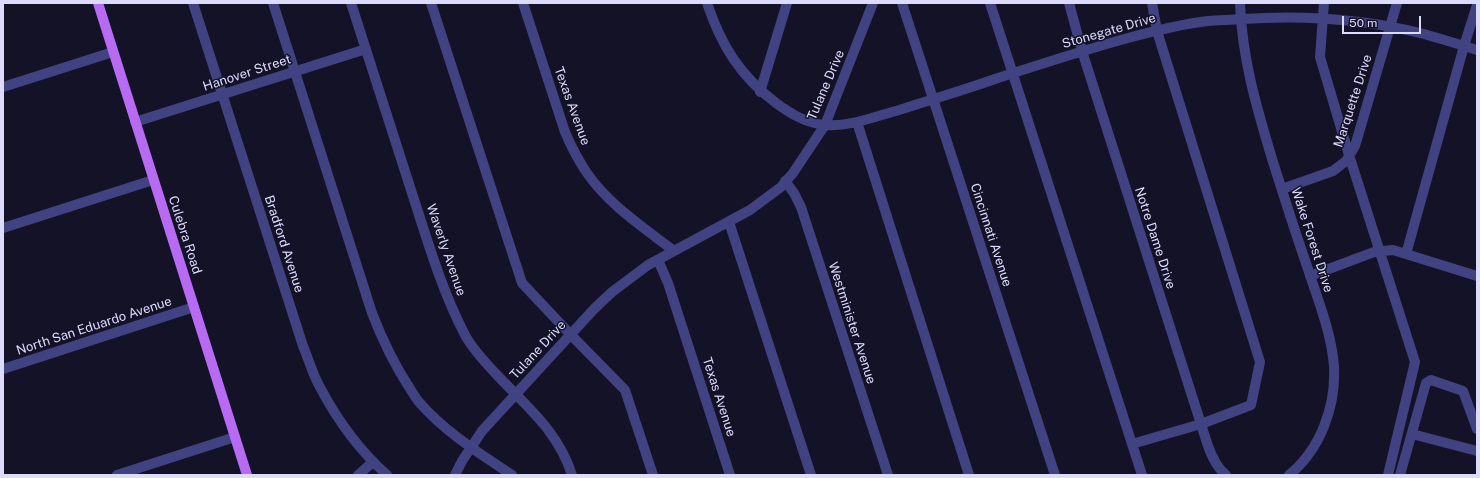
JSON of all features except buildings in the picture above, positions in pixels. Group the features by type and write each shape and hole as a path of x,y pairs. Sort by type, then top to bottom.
{"main road":[{"name":"Culebra Road","path":"98,3 247,475"}],"street":[{"name":"Bradford Avenue","path":"193,3 303,346 320,388 332,409 351,435 373,462 387,475"},
{"path":"273,3 372,314 398,371 418,401 448,430 471,448 512,475"},
{"name":"Waverly Avenue","path":"351,3 452,310 466,337 479,356 549,429 560,446 572,475"},
{"path":"431,3 522,282 625,390 653,475"},
{"name":"Texas Avenue","path":"523,3 565,132 574,152 587,174 617,207 674,251"},
{"path":"707,3 713,21 729,54 737,66 760,92 805,122 825,125"},
{"path":"760,92 787,3"},
{"name":"Tulane Drive","path":"455,475 462,461 482,431 570,334 612,292 658,260 750,210 769,196 793,173 825,125 873,3"},
{"name":"Cincinnati Avenue","path":"902,3 1055,475"},
{"path":"990,3 1142,475"},
{"name":"Notre Dame Drive","path":"1069,3 1082,51 1201,424 1213,458 1222,472 1226,475"},
{"path":"1132,444 1201,424 1251,405 1260,362 1157,30 1152,3"},
{"name":"Wake Forest Drive","path":"1240,3 1243,42 1250,84 1333,353 1333,396 1325,424 1319,437 1303,460 1289,475"},
{"path":"1324,3 1320,57 1349,155 1415,362 1388,475"},
{"name":"Marquette Drive","path":"1282,190 1332,171 1346,161 1355,146 1397,3"},
{"path":"1406,254 1464,46 1477,5"},
{"name":"Stonegate Drive","path":"825,125 857,122 933,100 1082,51 1157,30 1209,21 1271,17 1303,17 1353,22 1390,27 1418,33 1477,50"},
{"name":"Hanover Street","path":"136,122 366,49"},
{"path":"3,87 114,52"},
{"path":"857,122 969,475"},
{"path":"3,228 153,180"},
{"name":"Westminister Avenue","path":"785,181 794,193 801,207 888,475"},
{"path":"729,222 811,475"},
{"path":"1310,276 1374,252 1393,250 1477,276"},
{"name":"Texas Avenue","path":"658,260 668,283 730,475"},
{"name":"North San Eduardo Avenue","path":"3,370 194,307"},
{"path":"1400,475 1426,383 1431,380 1463,391 1477,429"},
{"path":"1412,434 1477,451"},
{"path":"117,475 235,437"},
{"path":"358,475 373,462"}]}
